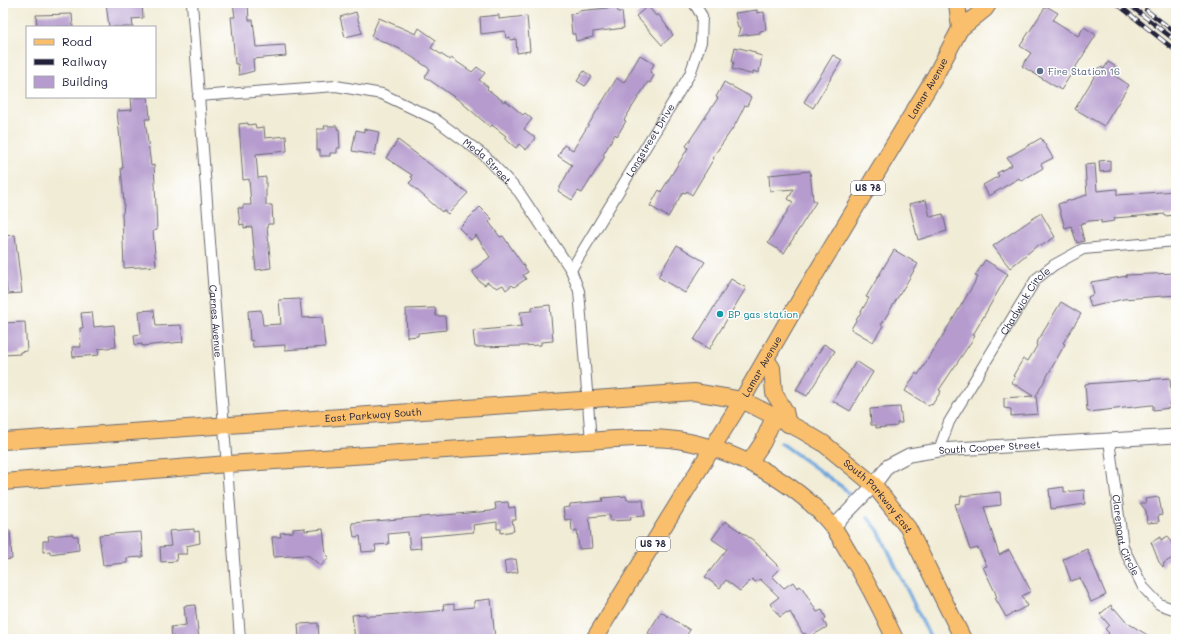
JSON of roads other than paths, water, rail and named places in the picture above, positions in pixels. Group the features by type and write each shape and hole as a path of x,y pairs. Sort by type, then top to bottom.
{"main road":[{"path":"957,3 960,29"},
{"name":"Lamar Avenue","path":"594,639 742,400 934,78 960,29 985,9 989,3"},
{"path":"749,463 763,442 781,420 785,411 774,393 772,368 766,359"},
{"name":"East Parkway South","path":"3,441 587,398 694,392 742,400"},
{"name":"South Parkway East","path":"742,400 823,443 874,485 908,528 963,639"},
{"path":"3,482 228,464 591,440 646,438 678,440 712,449 749,463 797,492 833,527 871,588 895,639"}],"street":[{"name":"Carnes Avenue","path":"192,3 198,96 225,424 240,639"},
{"name":"Longstreet Drive","path":"571,270 690,74 701,42 702,16 694,3"},
{"name":"Meda Street","path":"198,96 336,86 382,94 436,119 485,156 519,192 571,270 579,291 591,440"},
{"name":"Chadwick Circle","path":"939,450 949,422 1036,279 1054,265 1083,249 1176,241"},
{"name":"South Cooper Street","path":"833,527 874,485 888,466 909,455 939,450 1176,436"},
{"name":"Claremont Circle","path":"1109,440 1123,547 1143,587 1159,604 1176,610"}],"waterway":[{"path":"781,443 845,489 850,496"},
{"path":"868,518 878,530 931,639"}],"railway":[{"path":"1116,3 1176,51"},
{"path":"1127,3 1176,41"},
{"path":"1146,10 1176,33"}],"place":[{"name":"Fire Station 16","path":"1040,71"},
{"name":"BP gas station","path":"720,314"}]}
